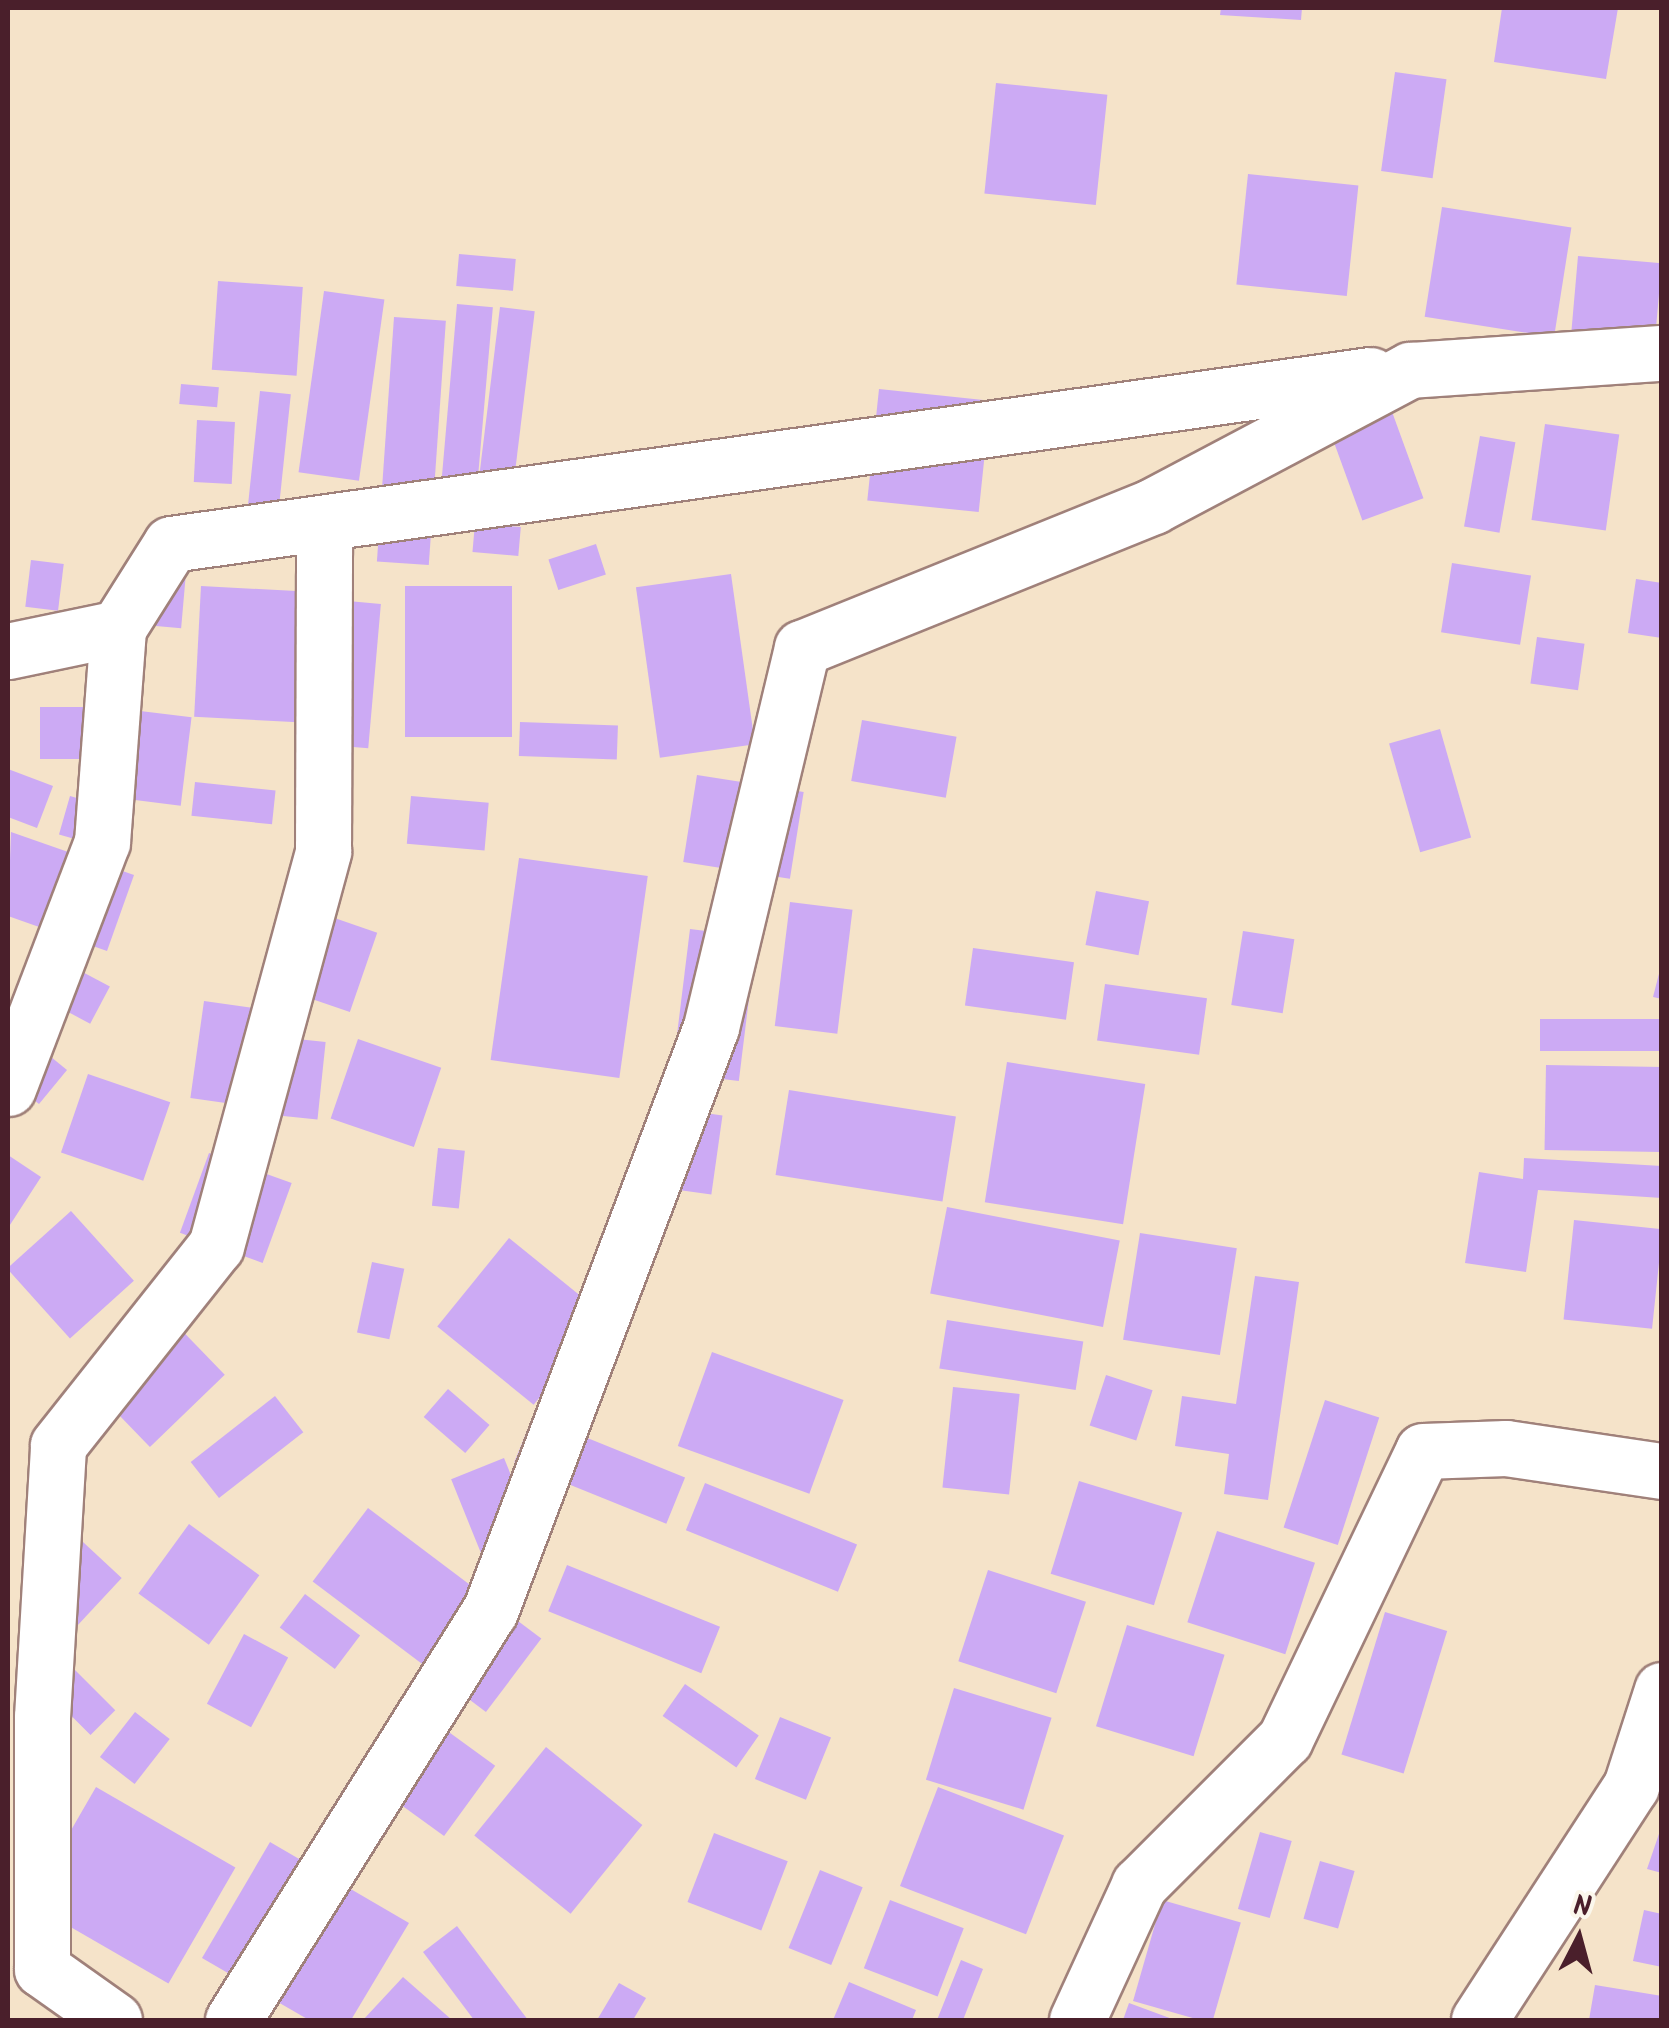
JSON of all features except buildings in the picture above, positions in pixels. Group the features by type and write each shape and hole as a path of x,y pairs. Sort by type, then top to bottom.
{"street":[{"path":"8,1088 102,842 118,628 172,544 1410,370 1662,353"},
{"path":"233,2020 490,1611 710,1027 802,648 1152,506 1410,370"},
{"path":"114,2020 42,1969 42,1717 58,1445 216,1246 323,851 324,523"},
{"path":"8,651 118,628"},
{"path":"1077,2020 1139,1886 1285,1740 1423,1451 1506,1448 1662,1471"},
{"path":"1479,2020 1646,1791 1662,1690"}]}
